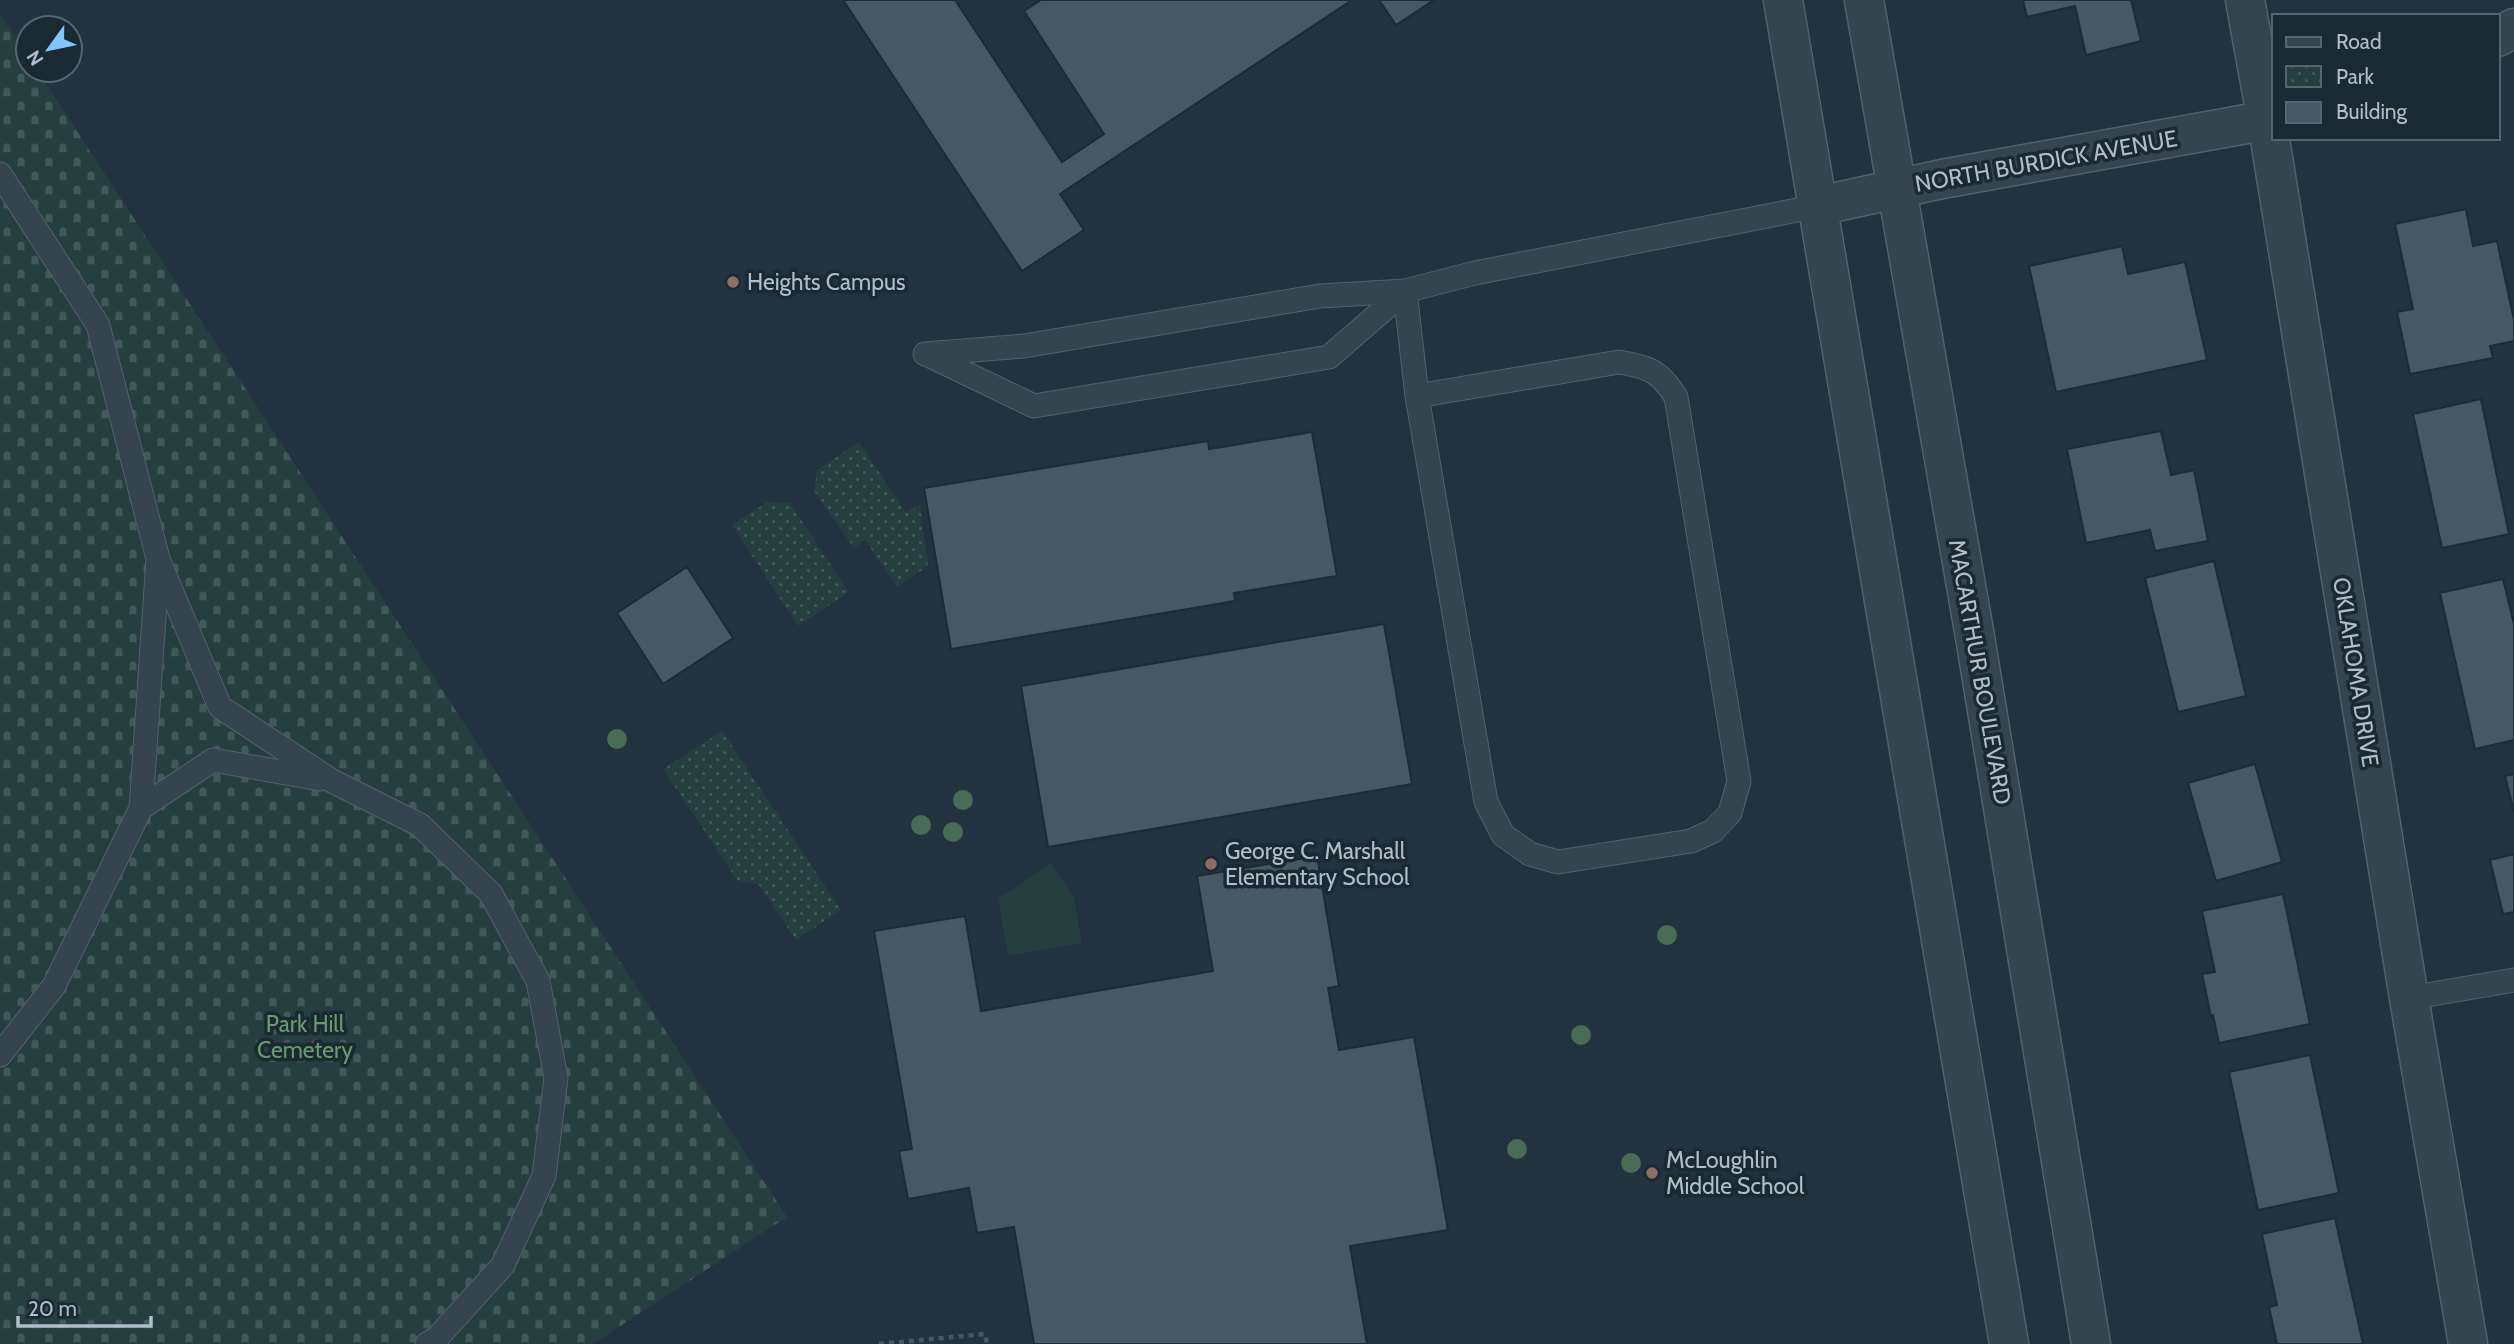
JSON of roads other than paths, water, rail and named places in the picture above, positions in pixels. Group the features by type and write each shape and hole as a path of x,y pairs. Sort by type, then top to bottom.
{"street":[{"path":"1783,0 2009,1344"},
{"name":"MACARTHUR BOULEVARD","path":"1864,0 1975,637 2091,1344"},
{"name":"OKLAHOMA DRIVE","path":"2245,0 2271,120"},
{"name":"NORTH BURDICK AVENUE","path":"1818,206 1896,188 2271,120"},
{"name":"OKLAHOMA DRIVE","path":"2274,140 2409,998 2469,1344"}],"lane":[{"path":"0,174 98,325 158,559 220,707 332,781 420,825 491,894 538,981 556,1078 544,1176 503,1265 437,1338 427,1344"},
{"path":"1405,291 1329,357 1034,406 925,354 1024,346 1320,296 1405,291 1475,273 1818,206"},
{"path":"1405,291 1416,396 1486,802 1503,835 1530,854 1558,862 1691,841 1713,831 1730,813 1739,781 1676,397 1665,378 1645,366 1619,362 1416,396"},
{"path":"0,1055 54,986 141,808 158,559"},
{"path":"141,808 213,760 332,781"},
{"path":"2409,998 2514,980"}],"place":[{"name":"Heights Campus","path":"733,282"},
{"name":"George C. Marshall Elementary School","path":"1211,864"},
{"name":"McLoughlin Middle School","path":"1652,1173"}],"park label":[{"name":"Park Hill Cemetery","path":"305,1037"}]}
